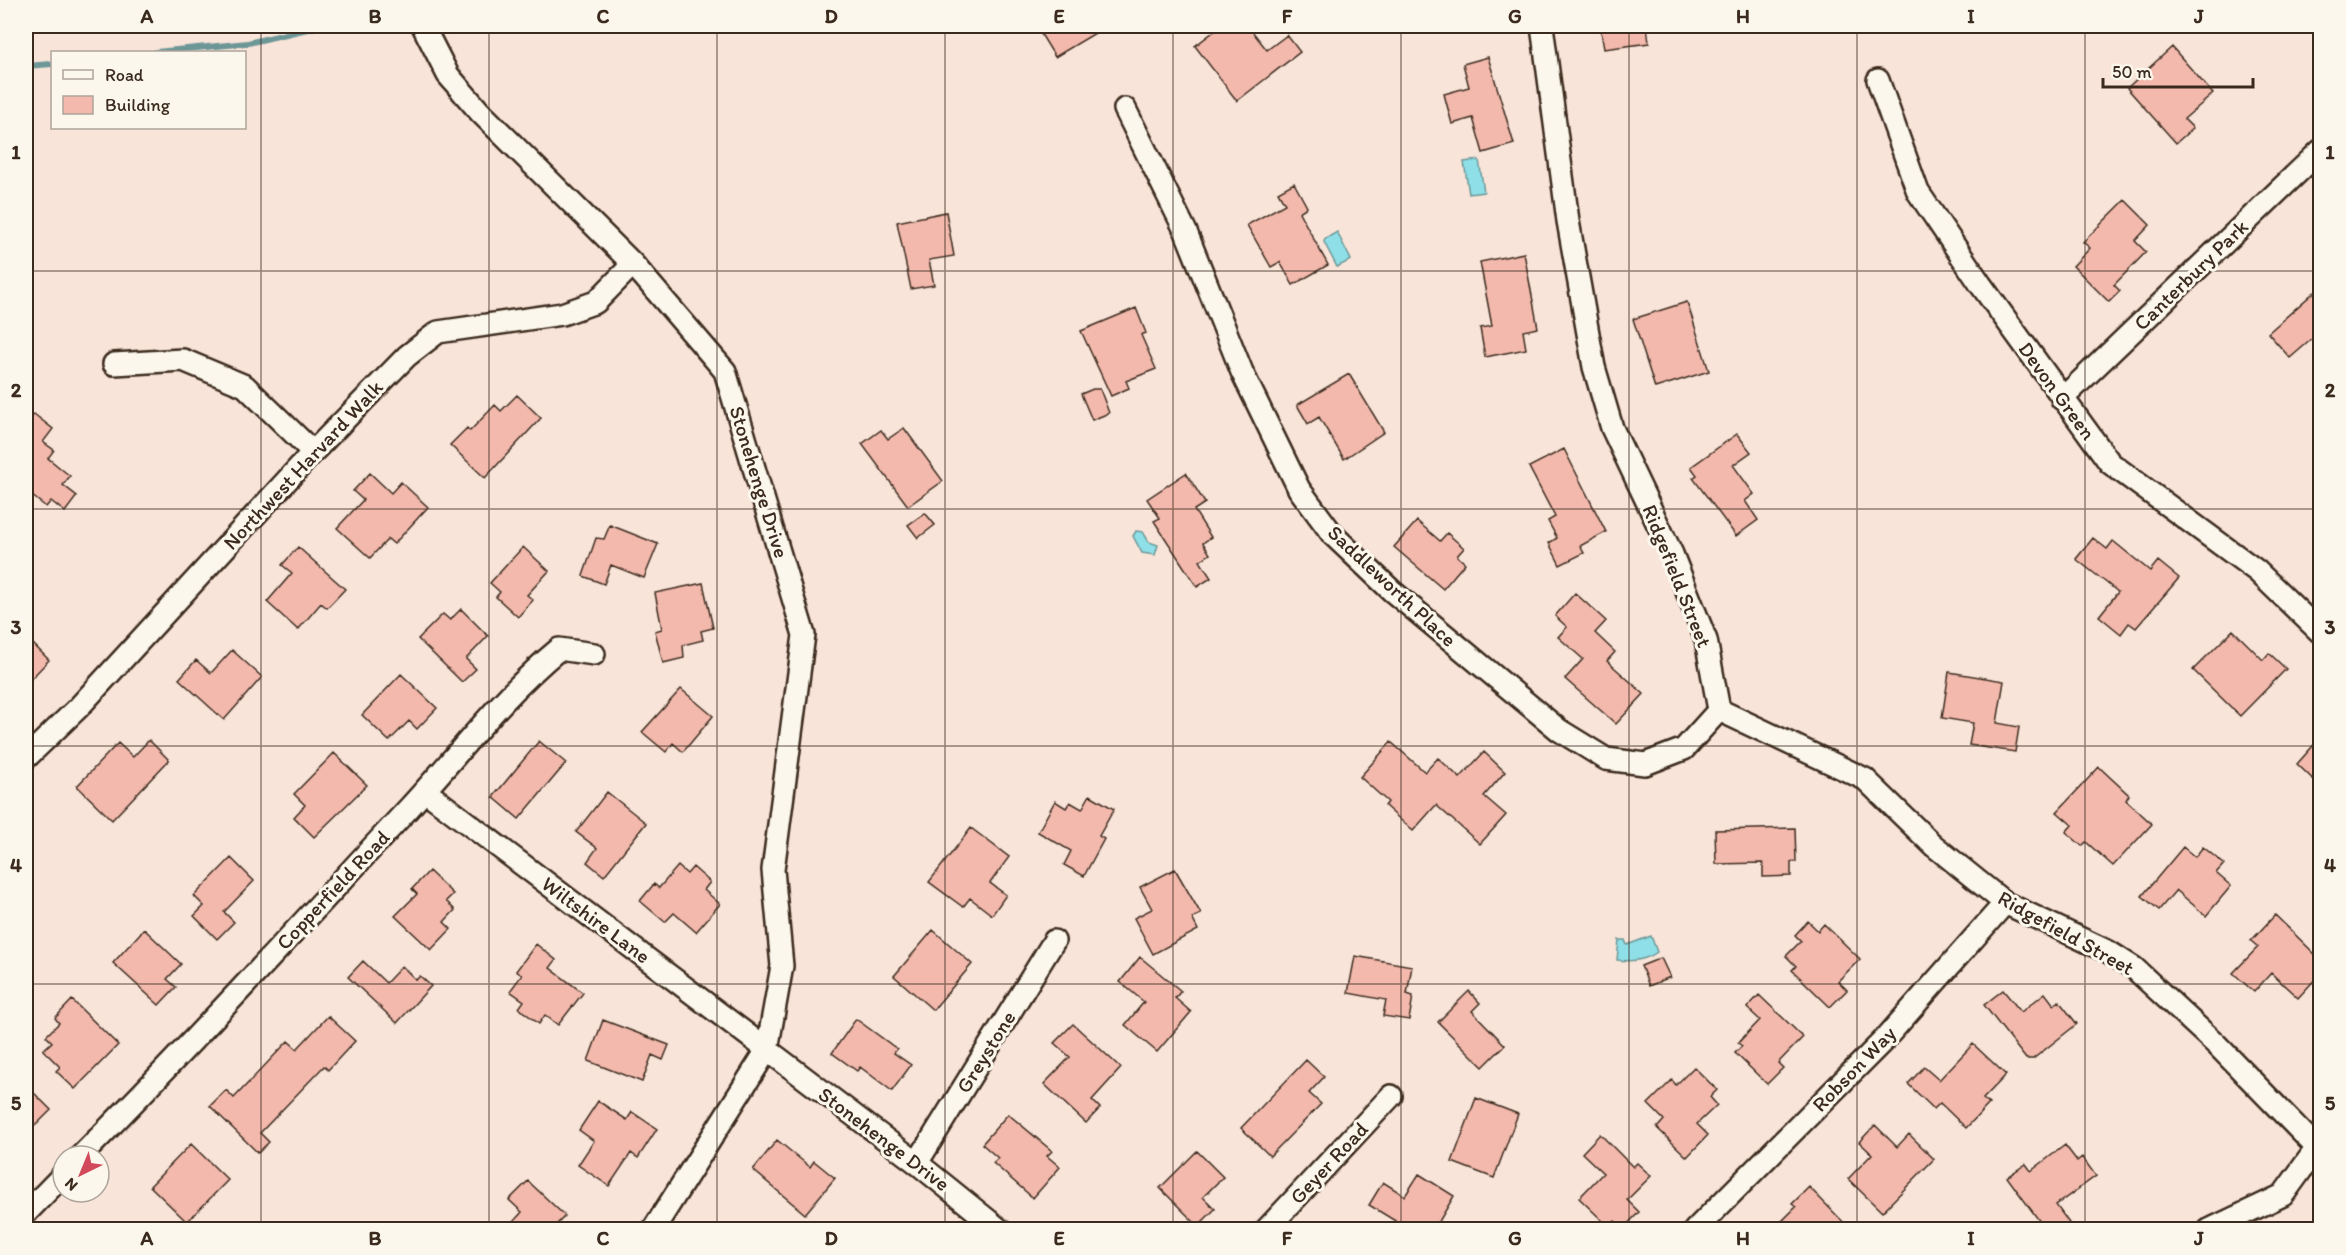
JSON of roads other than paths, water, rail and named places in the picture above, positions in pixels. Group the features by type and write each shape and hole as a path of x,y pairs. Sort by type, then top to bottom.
{"street":[{"name":"Stonehenge Drive","path":"423,26 448,75 480,112 633,264 725,371 804,635 773,870 782,966 767,1050 653,1230"},
{"name":"Ridgefield Street","path":"1542,26 1568,221 1594,367 1612,428 1672,554 1706,640 1719,710 1865,779 1933,845 2005,903 2109,952 2134,968 2217,1045 2319,1149"},
{"name":"Devon Green","path":"1878,80 1918,192 2062,399 2110,463 2258,571 2320,632"},
{"name":"Saddleworth Place","path":"1125,109 1186,232 1242,372 1299,489 1333,535 1392,591 1559,730 1606,759 1645,764 1684,749 1719,710"},
{"name":"Canterbury Park","path":"2062,399 2320,151"},
{"name":"Northwest Harvard Walk","path":"26,758 78,708 313,452 407,356 438,332 562,314 596,302 633,264"},
{"path":"114,364 183,360 245,386 313,452"},
{"name":"Copperfield Road","path":"93,1144 146,1091 425,791 523,679 559,649 594,654"},
{"name":"Wiltshire Lane","path":"425,791 767,1050"},
{"name":"Robson Way","path":"1695,1230 1884,1040 2005,903"},
{"name":"Greystone","path":"917,1163 1054,941"},
{"name":"Stonehenge Drive","path":"767,1050 917,1163 1000,1230"},
{"name":"Geyer Road","path":"1266,1230 1391,1096"},
{"path":"2209,1230 2283,1195 2319,1149"},
{"path":"26,1213 51,1187"}],"water":[{"path":"1479,160 1484,192 1469,194 1464,162"},
{"path":"1337,232 1351,260 1337,267 1324,242"},
{"path":"1136,531 1143,532 1149,542 1158,545 1155,555 1142,553 1133,536"},
{"path":"1651,936 1657,952 1639,960 1617,960 1619,940 1625,940 1627,945"}],"waterway":[{"path":"166,51 248,43 320,26"},
{"path":"26,66 51,64"}]}
